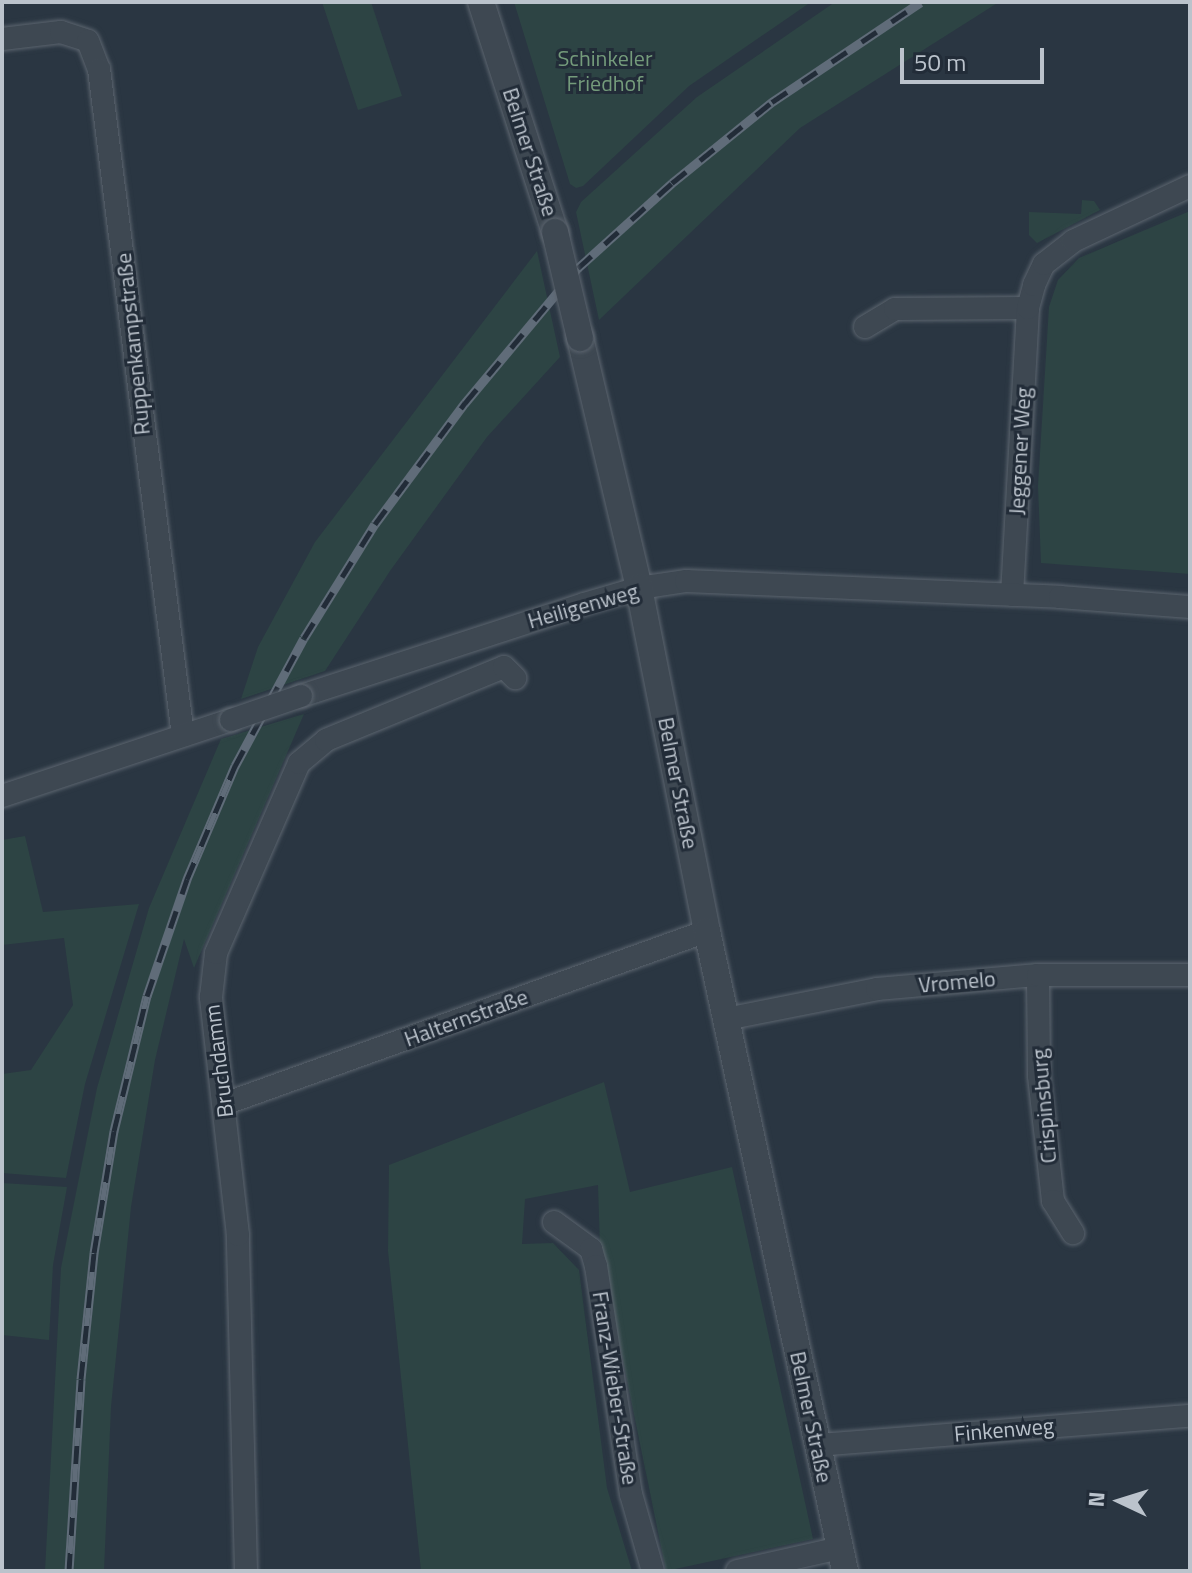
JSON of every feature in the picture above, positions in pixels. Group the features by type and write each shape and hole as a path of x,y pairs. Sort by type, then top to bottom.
{"street":[{"name":"Belmer Straße","path":"481,2 555,232 639,588 707,931 843,1559"},
{"name":"Ruppenkampstraße","path":"2,39 61,32 88,41 99,69 183,736"},
{"name":"Jeggener Weg","path":"1012,595 1028,308 1044,264 1057,252 1120,217 1190,186"},
{"path":"865,327 895,309 1028,308"},
{"name":"Heiligenweg","path":"2,796 455,644 639,588 686,581 1012,595 1190,607"},
{"name":"Bruchdamm","path":"246,1571 238,1235 211,997 216,953 299,763 326,740 504,667 515,678"},
{"name":"Halternstraße","path":"224,1104 707,931"},
{"name":"Vromelo","path":"726,1019 877,989 1038,975 1190,975"},
{"name":"Crispinsburg","path":"1038,975 1039,1076 1053,1201 1073,1233"},
{"name":"Franz-Wieber-Straße","path":"554,1222 591,1249 596,1266 631,1494 653,1571"},
{"name":"Finkenweg","path":"818,1445 1190,1416"},
{"path":"737,1571 843,1559"}],"green space":[{"path":"322,2 371,2 402,96 358,110"},
{"name":"Schinkeler Friedhof","path":"514,2 811,2 689,86 583,186 576,188 570,184"},
{"path":"835,2 999,2 800,128 599,320 576,212 581,202 697,97"},
{"path":"1082,200 1094,201 1100,210 1037,243 1029,235 1029,212 1081,214"},
{"path":"1190,211 1190,574 1041,563 1038,486 1049,307 1058,280 1079,258"},
{"path":"537,251 560,357 487,437 390,571 325,671 241,699 258,647 315,542"},
{"path":"304,714 194,968 184,939 155,1060 131,1207 111,1407 104,1571 45,1571 61,1268 97,1088 149,908 221,739"},
{"path":"25,836 43,912 139,904 85,1084 66,1178 2,1173 2,1074 31,1070 73,1005 64,938 2,945 2,840"},
{"path":"604,1082 630,1192 732,1167 813,1539 666,1571 600,1248 598,1185 525,1199 522,1244 553,1243 579,1270 607,1488 632,1571 421,1571 388,1251 389,1165"},
{"path":"2,1183 67,1187 53,1265 49,1340 2,1335"}],"railway":[{"path":"69,1571 81,1379 94,1253 114,1131 147,996 187,879 235,766 304,638 375,524 465,403 578,268 672,183 772,102 921,2"}]}
